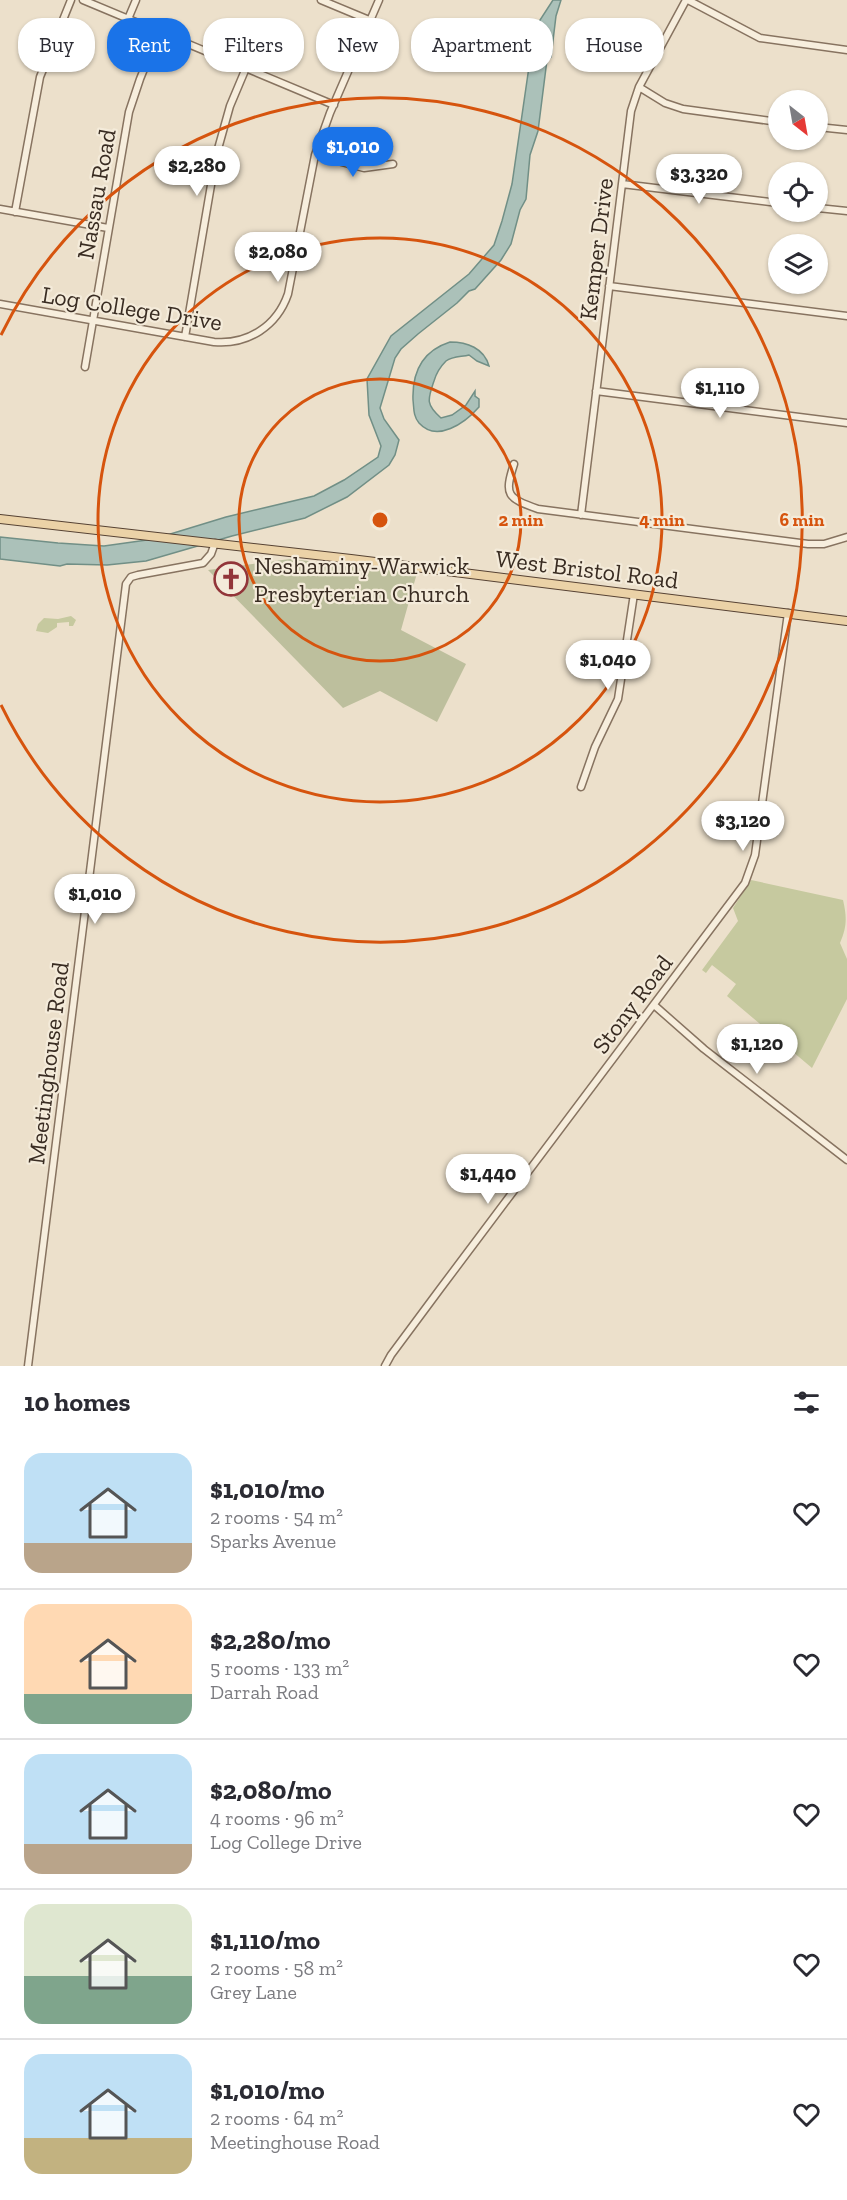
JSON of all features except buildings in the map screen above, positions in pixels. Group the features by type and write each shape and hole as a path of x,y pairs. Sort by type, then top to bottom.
{"main road":[{"name":"West Bristol Road","path":"0,519 847,621"}],"street":[{"path":"15,212 40,77 71,0"},
{"path":"83,0 126,18"},
{"path":"128,18 136,0"},
{"path":"321,0 364,18"},
{"name":"Log College Drive","path":"370,18 378,0"},
{"path":"687,0 760,38 847,50"},
{"name":"Kemper Drive","path":"581,515 631,111 639,87 687,0"},
{"name":"Nassau Road","path":"85,367 129,112 143,72"},
{"path":"184,337 216,156 230,106 244,72"},
{"path":"256,72 334,105"},
{"name":"Log College Drive","path":"0,304 219,342 238,341 265,328 281,310 288,294 315,155 348,72"},
{"path":"639,87 683,110 768,121"},
{"path":"828,128 847,130"},
{"path":"315,155 364,168 393,164"},
{"path":"622,184 768,202"},
{"path":"0,209 108,228"},
{"path":"828,209 847,212"},
{"path":"609,286 847,316"},
{"path":"596,391 847,423"},
{"path":"514,464 507,486 513,498 538,509 808,544 824,544 847,537"},
{"name":"Meetinghouse Road","path":"28,1366 72,1028 89,863 126,584 131,577 203,562 211,554 214,543"},
{"path":"581,787 595,747 618,699 634,594"},
{"name":"Stony Road","path":"385,1366 441,1286 742,889 751,871 755,855 788,613"},
{"path":"654,1005 704,1049 847,1160"}],"green space":[{"path":"290,559 417,573 401,630 466,664 437,722 380,691 343,708 208,570"},
{"path":"71,616 76,620 73,626 69,626 69,622 57,623 57,627 48,633 36,631 38,624 44,618 58,619"},
{"path":"751,880 843,900 846,922 840,943 847,959 847,999 812,1068 727,996 736,984 712,965 706,973 702,970 738,921 733,908"}],"water":[{"path":"553,0 561,0 556,16 553,41 553,18 541,18"},
{"path":"528,72 545,72 538,131 530,155 526,199 520,210 511,244 501,260 475,289 469,291 418,334 401,349 395,358 380,408 384,419 399,440 395,455 389,465 347,497 305,518 146,561 60,566 0,559 0,537 104,546 154,539 226,517 314,496 344,480 378,457 381,446 369,415 367,379 391,336 469,274 494,245 512,184"},
{"path":"450,342 463,343 479,350 489,366 469,355 452,358 444,363 430,392 429,401 432,409 441,418 452,415 466,405 475,391 475,396 479,399 479,407 459,424 442,431 434,431 426,429 416,418 413,400 414,380 426,357 440,346"}],"place":[{"name":"Neshaminy-Warwick Presbyterian Church","path":"231,579"}]}
